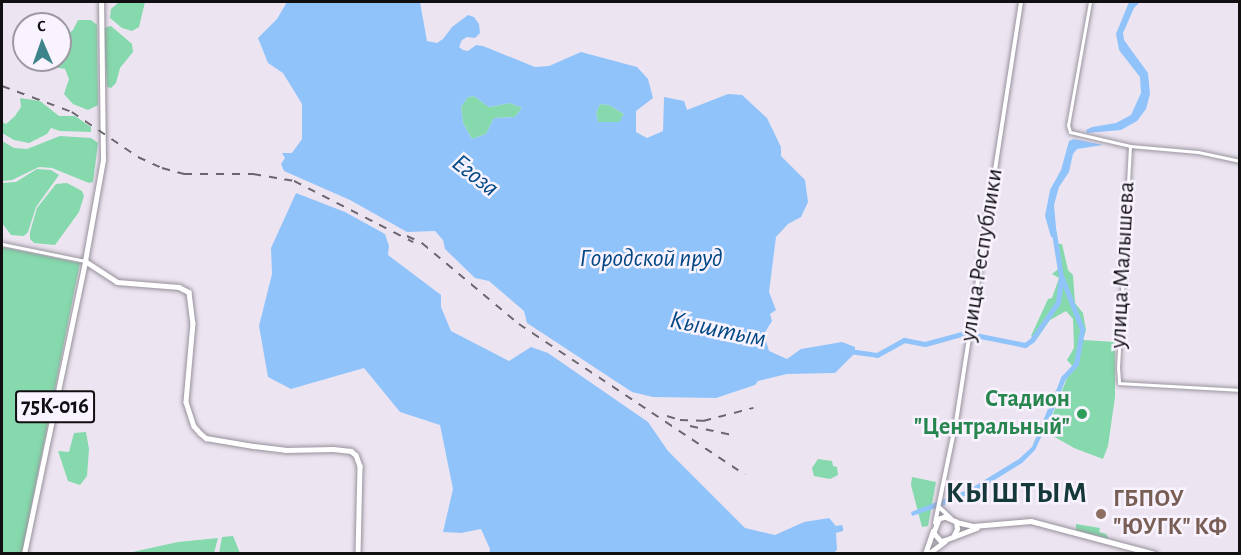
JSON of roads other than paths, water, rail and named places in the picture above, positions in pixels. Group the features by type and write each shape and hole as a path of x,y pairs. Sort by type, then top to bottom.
{"main road":[{"name":"75К-016","path":"24,554 85,261 103,160 101,2"},
{"name":"улица Республики","path":"935,525 969,334 1021,2"},
{"path":"85,261 117,282 184,288 189,292 192,301 193,323 186,402 196,430 206,438 285,450 351,451 356,455 360,466 358,554"},
{"path":"940,507 955,521 957,529 953,537"},
{"path":"926,554 935,525 941,517 983,526"},
{"path":"926,554 945,540 983,526 1017,521 1041,523 1155,554"},
{"path":"935,525 938,540 945,540"}],"street":[{"path":"1090,2 1068,124 1071,132 1088,138 1130,146 1198,152 1239,161"},
{"name":"улица Малышева","path":"1130,146 1119,383 1239,390"},
{"path":"2,244 85,261"}],"water":[{"name":"Городской пруд","path":"287,2 420,2 427,41 437,43 452,27 468,15 474,17 479,24 480,33 475,38 467,37 462,40 459,47 463,50 468,51 476,45 483,46 535,67 549,66 581,52 637,67 648,79 653,98 636,111 636,132 647,138 663,131 664,97 684,101 687,110 728,94 742,95 767,118 781,147 781,156 805,180 808,202 801,217 788,224 776,237 769,292 776,310 770,314 772,321 764,334 769,351 787,359 801,349 842,342 855,347 855,353 835,373 787,374 758,381 755,385 716,398 653,397 632,392 527,323 524,311 489,281 475,278 445,249 443,240 435,231 407,232 350,200 284,171 281,164 285,158 282,153 292,153 302,139 302,104 283,73 268,63 258,38 277,19","holes":["474,96 489,107 510,103 522,108 515,117 494,118 486,134 472,139 463,123 461,107 468,97","600,104 609,105 624,114 619,122 598,122 596,113"]},
{"path":"1129,2 1140,2 1134,8 1123,33 1124,40 1148,73 1150,94 1146,109 1137,121 1121,130 1087,133 1086,130 1092,127 1116,123 1131,115 1141,93 1140,77 1119,50 1116,34"},
{"path":"1074,139 1103,145 1077,149 1073,154 1069,172 1059,187 1054,205 1057,238 1051,237 1045,216 1050,190 1061,170 1069,141"},
{"path":"296,193 345,212 385,234 389,246 388,255 441,295 441,307 451,331 509,361 531,347 548,353 648,422 668,451 745,528 775,535 804,522 829,518 836,526 842,525 843,528 843,531 836,533 837,550 832,554 489,554 490,549 481,529 461,533 443,532 453,489 440,425 400,412 364,368 291,389 268,377 259,326 272,274 271,248"},
{"path":"1048,409 1051,411 1035,450 1022,463 983,487 948,504 912,516 911,512 970,489 1019,459 1032,447"}],"waterway":[{"path":"849,351 877,355 904,340 925,344 965,333 1025,345 1032,340 1058,302 1061,277 1054,233"},
{"path":"1048,416 1063,378 1076,364 1082,329 1062,278"}],"railway":[{"path":"2,86 72,112 138,157 162,168 184,174 253,174 294,181 413,242"},
{"path":"407,236 422,243 519,324 745,475"},
{"path":"667,416 680,420 703,421 753,408"},
{"path":"690,426 732,435"}],"place":[{"name":"Стадион \"Центральный\"","path":"1082,414"},
{"name":"ГБПОУ \"ЮУГК\" КФ","path":"1101,514"}],"district":[{"name":"КЫШТЫМ","path":"1017,493"}],"water label":[{"name":"Егоза","path":"475,176"},
{"name":"Кыштым","path":"718,330"}]}
